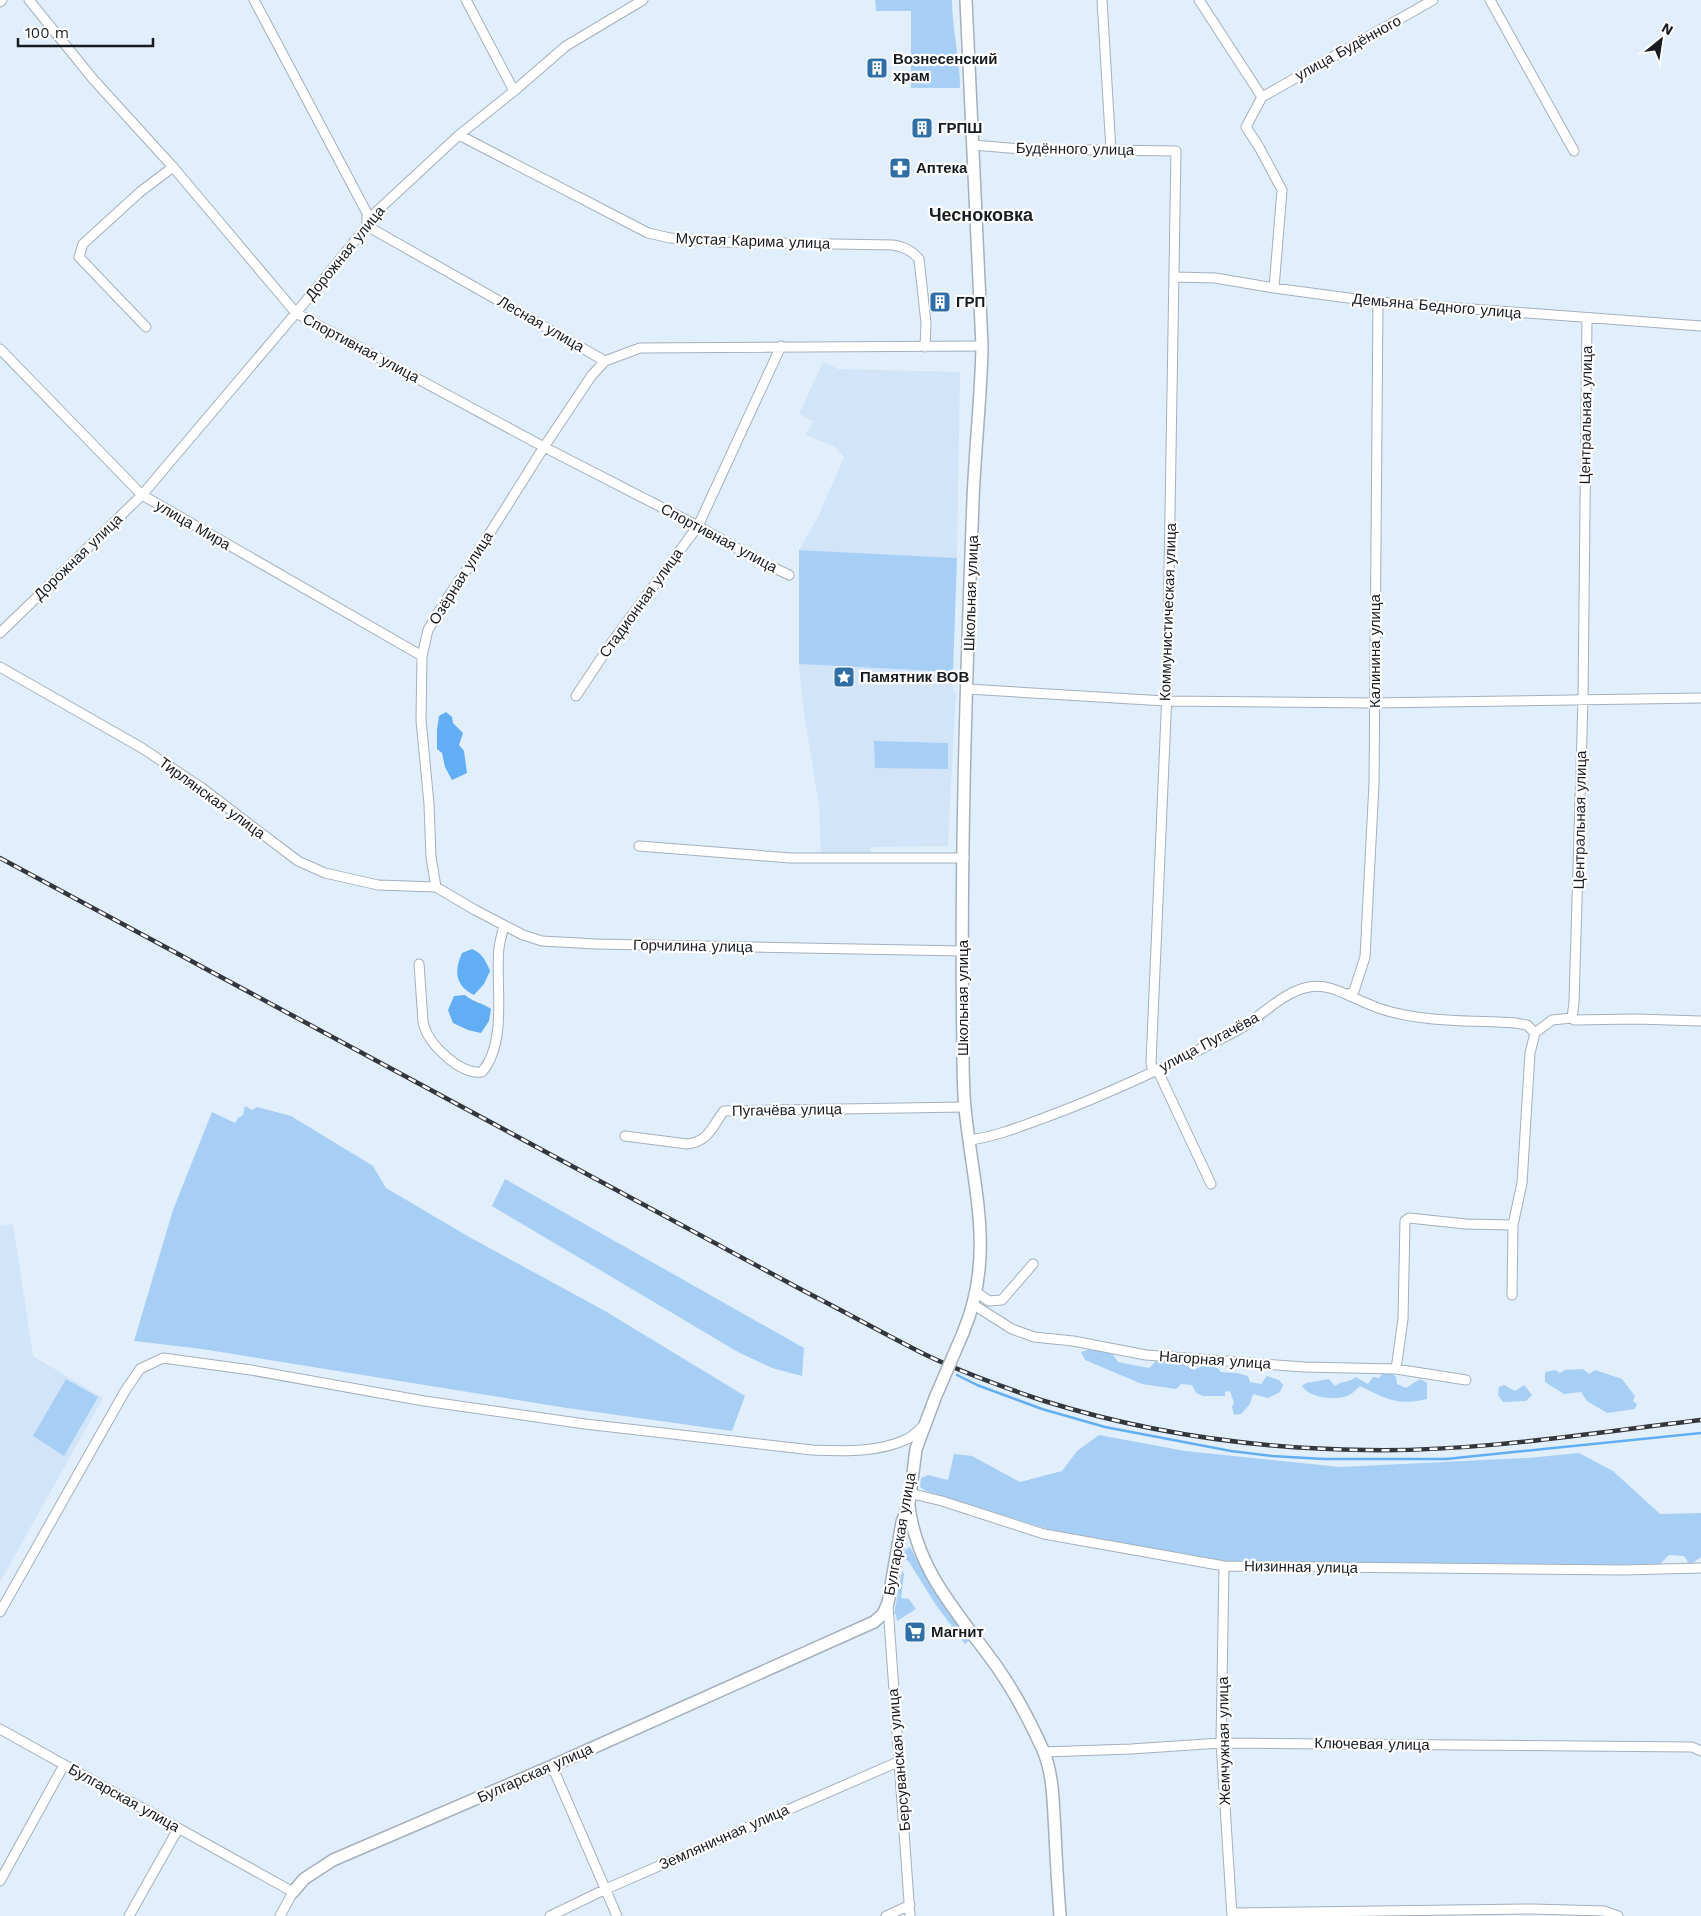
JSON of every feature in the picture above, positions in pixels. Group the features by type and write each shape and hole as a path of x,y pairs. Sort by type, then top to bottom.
{"street":[{"name":"Спортивная улица","path":"29,0 93,79 172,167 296,313 544,447 789,575"},
{"path":"254,0 367,213 367,226"},
{"path":"466,0 514,91"},
{"name":"Дорожная улица","path":"0,633 142,495 296,313 367,226 374,213 459,135 566,46 643,0"},
{"name":"Школьная улица","path":"935,1398 974,1305 980,1261 981,1226 965,1107 963,1050 964,755 968,689 973,498 982,346 966,0"},
{"path":"1102,0 1111,151"},
{"path":"1199,0 1262,97 1246,127 1282,190 1274,288"},
{"name":"улица Будённого","path":"1262,97 1433,0"},
{"path":"1490,0 1574,151"},
{"name":"Мустая Карима улица","path":"459,135 648,233 670,238 721,242 893,244 904,246 919,259 926,323 925,347"},
{"name":"Будённого улица","path":"974,145 1111,151 1176,151"},
{"name":"Коммунистическая улица","path":"1176,151 1175,278 1165,701 1150,1063 1211,1184"},
{"path":"146,327 79,257 83,244 140,192 172,167"},
{"name":"Лесная улица","path":"367,226 605,361"},
{"name":"Демьяна Бедного улица","path":"1175,278 1216,278 1378,302 1701,326"},
{"name":"Калинина улица","path":"1349,994 1354,991 1364,957 1374,784 1378,302"},
{"name":"Центральная улица","path":"1572,1018 1576,972 1583,700 1587,318"},
{"name":"Стадионная улица","path":"576,696 612,642 698,526 781,346"},
{"path":"605,361 640,348 982,346"},
{"name":"улица Мира","path":"0,349 142,495 422,656"},
{"name":"Озёрная улица","path":"436,887 431,857 429,804 421,720 422,656 428,630 592,374 605,361"},
{"name":"Тирлянская улица","path":"0,667 142,748 202,788 298,861 325,873 378,885 436,887"},
{"path":"968,689 1165,701 1374,703 1701,698"},
{"path":"639,846 791,858 964,858"},
{"name":"Горчилина улица","path":"436,887 504,926 542,941 963,952"},
{"path":"420,964 424,1026 434,1044 450,1060 465,1069 477,1073 482,1072 487,1066 496,1040 499,948 504,926"},
{"name":"улица Пугачёва","path":"970,1140 992,1137 1098,1098 1240,1029 1282,999 1308,987 1319,986 1349,994 1366,1004 1407,1016 1515,1023 1527,1025 1535,1034"},
{"path":"1512,1295 1514,1225 1522,1183 1527,1086 1530,1053 1535,1034 1552,1020 1572,1018 1574,1020 1701,1021"},
{"name":"Пугачёва улица","path":"625,1136 696,1143 706,1139 712,1126 724,1111 965,1107"},
{"path":"1396,1369 1403,1319 1405,1221 1409,1218 1466,1224 1514,1225"},
{"path":"976,1292 989,1301 1002,1300 1033,1264"},
{"name":"Нагорная улица","path":"974,1305 1012,1329 1034,1337 1073,1341 1146,1355 1304,1367 1396,1369 1466,1380"},
{"path":"0,1612 124,1391 140,1369 163,1358 251,1370 424,1402 595,1425 812,1450 871,1449 897,1444 909,1438 922,1427"},
{"name":"Булгарская улица","path":"0,1729 293,1892 304,1880 333,1860 552,1766 874,1622 883,1614 888,1603 902,1522 909,1498 916,1449 922,1427 935,1398"},
{"path":"909,1498 911,1525 916,1543 934,1581 999,1669 1022,1706 1049,1767 1053,1797 1060,1916"},
{"name":"Низинная улица","path":"909,1498 942,1501 1044,1534 1224,1566 1623,1570 1700,1567"},
{"name":"Жемчужная улица","path":"1224,1566 1221,1742 1232,1915"},
{"name":"Берсуванская улица","path":"888,1603 889,1644 900,1761 910,1916"},
{"name":"Ключевая улица","path":"1043,1752 1132,1749 1221,1742 1692,1747 1701,1751"},
{"name":"Земляничная улица","path":"550,1916 606,1889 900,1761"},
{"path":"0,1881 64,1765"},
{"path":"552,1766 618,1916"},
{"path":"129,1916 178,1828"},
{"path":"280,1916 293,1892"},
{"path":"886,1916 910,1906"},
{"path":"1232,1915 1532,1909 1604,1911 1618,1916"}],"shaded area":[{"path":"875,0 952,0 960,88 911,88 911,11 876,11"},
{"path":"823,362 838,369 960,372 957,558 799,550 818,517 844,457 834,446 806,435 813,421 799,414"},
{"path":"799,550 957,558 953,672 799,664"},
{"path":"799,664 953,672 953,691 956,691 948,846 871,847 871,855 821,853 819,805 803,706"},
{"path":"874,741 948,743 948,769 875,768"},
{"path":"245,1106 252,1110 257,1107 291,1116 373,1166 386,1188 471,1238 605,1311 745,1396 732,1431 567,1408 202,1349 134,1341 173,1210 212,1112 235,1123 243,1115"},
{"path":"505,1179 804,1348 802,1376 772,1368 738,1352 492,1206"},
{"path":"13,1224 33,1356 103,1398 0,1582 0,1226"},
{"path":"1091,1349 1112,1353 1118,1362 1149,1368 1158,1359 1177,1361 1194,1370 1206,1364 1214,1364 1221,1372 1248,1376 1250,1382 1261,1384 1267,1376 1279,1380 1283,1385 1280,1392 1268,1398 1253,1394 1250,1404 1241,1414 1234,1415 1232,1407 1234,1403 1230,1391 1225,1392 1225,1396 1203,1396 1196,1393 1192,1385 1181,1384 1176,1389 1142,1384 1085,1360 1081,1352"},
{"path":"1583,1369 1589,1374 1595,1370 1622,1379 1635,1396 1633,1401 1637,1404 1635,1409 1607,1413 1587,1401 1581,1392 1564,1394 1545,1382 1545,1372 1555,1370 1560,1373 1565,1370"},
{"path":"1389,1371 1396,1377 1397,1384 1406,1388 1420,1379 1427,1383 1427,1399 1408,1402 1392,1400 1360,1386 1352,1393 1339,1398 1324,1398 1311,1393 1302,1386 1306,1383 1329,1379 1335,1386 1356,1377 1368,1384 1373,1377 1379,1378 1384,1372"},
{"path":"66,1379 98,1397 64,1456 33,1436"},
{"path":"1504,1385 1515,1391 1524,1385 1532,1395 1526,1401 1503,1402 1498,1395 1499,1387"},
{"path":"1099,1435 1185,1451 1340,1467 1528,1458 1579,1453 1613,1471 1660,1514 1701,1513 1701,1557 1690,1565 1684,1556 1669,1555 1660,1564 1462,1568 1246,1564 1070,1536 926,1491 920,1487 921,1478 928,1475 948,1480 954,1454 972,1456 1020,1482 1062,1471 1077,1451"},
{"path":"910,1547 935,1593 970,1640 965,1644 904,1557 905,1550"},
{"path":"902,1571 904,1574 901,1598 909,1599 916,1609 897,1621 896,1614 894,1614"}],"water":[{"path":"446,712 452,717 453,723 463,733 459,745 464,751 467,773 452,780 445,767 442,753 437,749 439,716"},
{"path":"472,949 483,958 490,971 484,984 474,995 460,983 457,972 462,953"},
{"path":"465,995 471,1000 491,1009 489,1021 481,1033 468,1030 453,1023 448,1010 454,996"}],"waterway":[{"path":"957,1375 977,1385 1042,1409 1105,1427 1231,1451 1272,1456 1324,1459 1446,1459 1701,1433"}],"railway":[{"path":"0,858 905,1344 964,1372 1041,1400 1081,1412 1161,1430 1243,1442 1326,1449 1409,1450 1493,1445 1701,1420"}],"place":[{"name":"Вознесенский храм","path":"877,68"},
{"name":"ГРПШ","path":"922,128"},
{"name":"Аптека","path":"900,168"},
{"name":"ГРП","path":"940,302"},
{"name":"Памятник ВОВ","path":"844,677"},
{"name":"Магнит","path":"915,1632"}],"district":[{"name":"Чесноковка","path":"981,215"}]}
